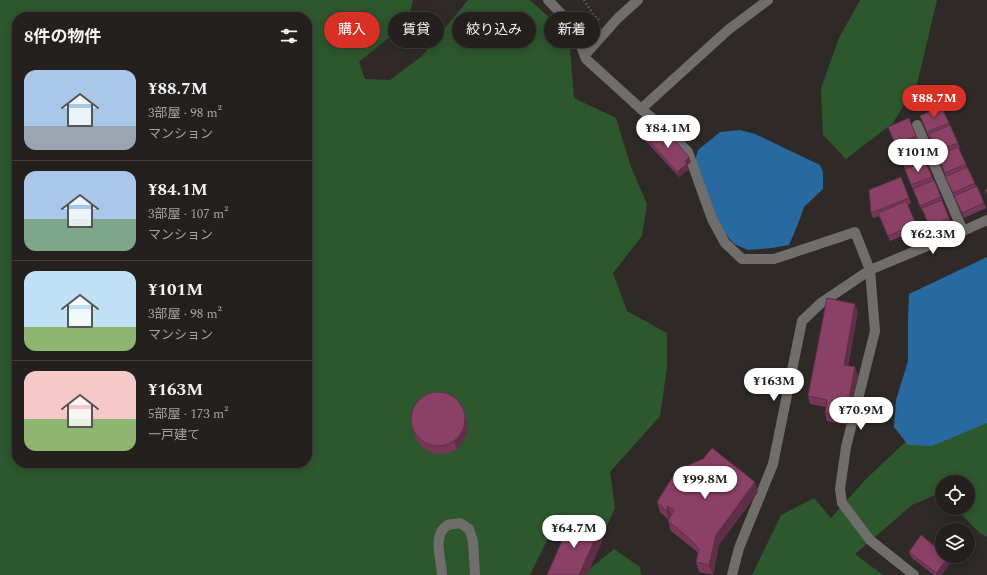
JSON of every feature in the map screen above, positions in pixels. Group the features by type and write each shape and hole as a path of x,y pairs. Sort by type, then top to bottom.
{"street":[{"path":"548,0 573,26 586,60 668,131 688,152 712,219 725,243 742,259 774,259 855,232 870,270 875,331 846,447 840,489 842,503 870,540 914,575"},
{"path":"585,55 618,18 638,0"},
{"path":"641,109 728,30 768,0"},
{"path":"917,125 963,231"},
{"path":"732,575 739,548 773,464 802,321 821,303 870,270 987,220"},
{"path":"442,575 442,566 438,548 439,534 448,525 460,523 468,529 473,541 475,575"}],"path":[{"path":"584,0 593,14 608,29"}],"green space":[{"path":"0,0 413,0 410,12 388,12 388,38 380,45 380,12 324,12 324,48 376,48 359,62 365,79 390,80 422,56 429,48 444,48 444,29 452,19 452,48 536,48 536,12 458,12 468,0 530,0 544,13 544,48 570,48 574,98 616,118 631,167 647,204 642,236 613,273 627,311 667,333 667,367 660,416 610,472 615,508 603,534 560,514 530,575 0,575"},
{"path":"860,0 937,0 917,84 893,123 846,159 823,135 821,88 839,38"},
{"path":"987,406 987,537 975,528 975,523 970,523 962,515 975,515 975,475 935,475 935,495 912,505 855,554 883,575 752,575 781,515 814,498 831,518 865,480 918,430"},
{"path":"614,549 640,567 641,575 582,575"}],"water":[{"path":"740,130 755,134 820,165 823,172 823,189 804,207 789,245 748,250 734,244 716,222 694,164 698,150 720,132"},
{"path":"987,257 987,423 932,446 908,445 894,427 896,400 908,361 909,294"}],"building":[{"path":"941,106 949,123 927,132 920,116"},
{"path":"909,118 916,136 896,145 888,127"},
{"path":"950,125 958,143 936,151 929,134"},
{"path":"651,127 656,133 660,130 667,137 669,134 689,157 685,161 687,164 677,172 643,134"},
{"path":"915,139 923,156 904,164 896,147"},
{"path":"958,147 966,164 945,173 937,156"},
{"path":"925,161 932,177 911,185 905,169"},
{"path":"967,167 975,183 953,193 945,177"},
{"path":"901,177 909,198 871,213 869,190"},
{"path":"934,180 941,197 920,206 913,189"},
{"path":"977,186 984,203 962,213 954,196"},
{"path":"942,200 949,218 929,226 922,208"},
{"path":"906,201 916,224 888,236 878,213"},
{"path":"827,298 855,304 844,365 855,367 845,418 825,413 827,400 808,396"},
{"path":"438,392 448,394 457,400 463,409 465,419 463,429 457,438 448,444 438,446 428,444 419,438 413,429 411,419 413,409 419,400 428,394"},
{"path":"712,448 755,482 716,535 709,565 696,562 699,549 691,540 668,521 674,510 668,506 666,511 657,502 677,470 703,459"},
{"path":"572,518 599,530 579,575 547,575"},
{"path":"921,535 935,546 935,563 944,563 936,573 909,552"}]}
